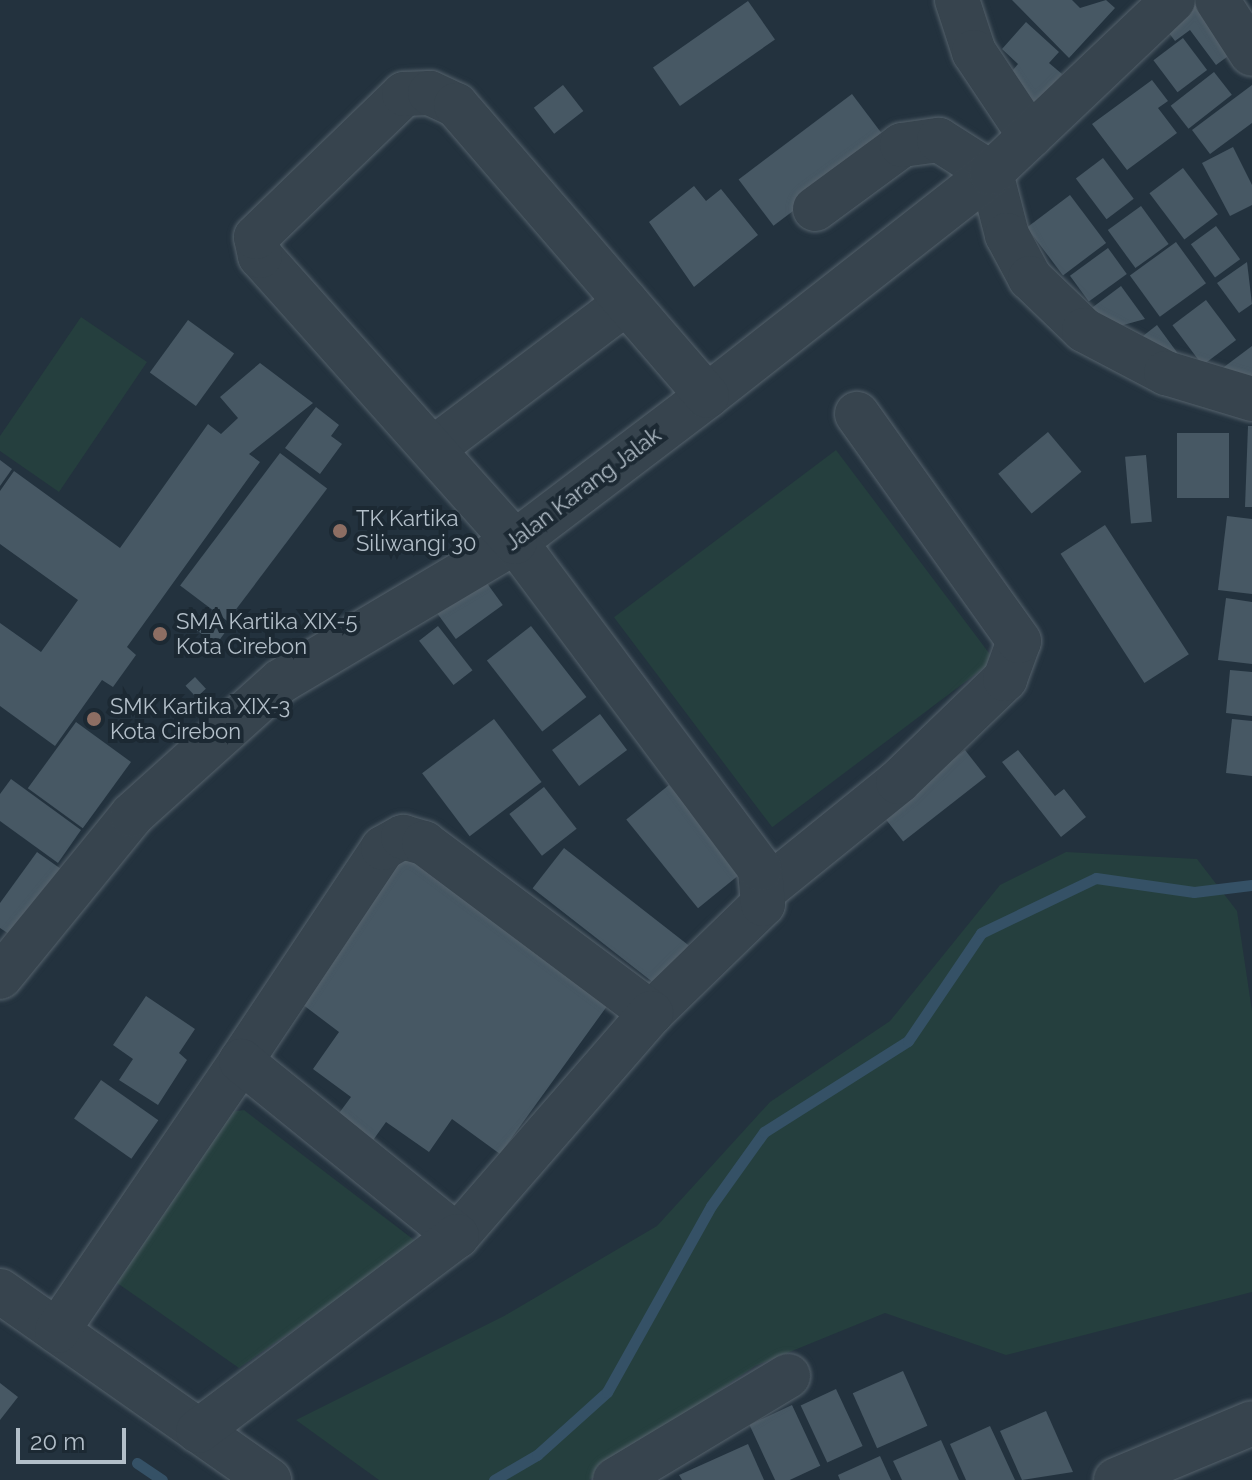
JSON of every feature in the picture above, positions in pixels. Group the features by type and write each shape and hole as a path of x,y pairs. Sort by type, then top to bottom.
{"street":[{"path":"957,0 974,52 1030,136"},
{"name":"Jalan Karang Jalak","path":"0,977 132,815 281,681 515,542 707,396 991,173 1173,0"},
{"path":"1217,0 1252,54"},
{"path":"707,396 456,105 430,93 404,94 256,237 260,256 515,542 743,844 767,888"},
{"path":"815,209 918,139 939,140 991,173 1007,235 1030,278 1084,330 1166,373 1252,399"},
{"path":"434,448 626,303"},
{"path":"205,1435 457,1236 651,1013 763,904 767,888 898,782 1005,679 1019,641 857,414"},
{"path":"57,1331 383,848 403,837 424,843 651,1013"},
{"path":"241,1061 457,1236"},
{"path":"0,1291 269,1480"},
{"path":"615,1480 788,1376"},
{"path":"1116,1480 1252,1423"}],"green space":[{"path":"81,317 147,362 59,492 0,451 0,436"},
{"path":"836,450 994,660 772,827 614,617"},
{"path":"1066,852 1197,859 1237,911 1252,1011 1252,1292 1006,1355 885,1313 755,1366 589,1480 379,1480 296,1420 504,1316 657,1226 770,1102 890,1021 1000,885"},
{"path":"244,1110 418,1243 239,1368 110,1278 224,1113"}],"building":[{"path":"1012,0 1072,0 1080,8 1106,0 1115,8 1069,58"},
{"path":"1186,0 1204,0 1239,48 1216,65 1190,30 1175,41 1160,21"},
{"path":"748,1 775,40 680,106 653,68"},
{"path":"1026,22 1059,52 1049,63 1062,74 1032,108 1003,82 1018,64 1002,49"},
{"path":"1183,38 1207,70 1178,92 1153,60"},
{"path":"1214,72 1232,95 1189,129 1171,106"},
{"path":"1152,80 1168,101 1158,108 1177,133 1127,170 1092,124"},
{"path":"563,85 583,111 554,134 534,108"},
{"path":"1252,85 1252,123 1210,154 1192,130"},
{"path":"852,94 887,140 773,226 739,179"},
{"path":"1233,147 1252,185 1252,205 1230,216 1202,163"},
{"path":"1103,158 1134,199 1107,219 1076,178"},
{"path":"1183,168 1218,214 1184,240 1149,193"},
{"path":"694,186 706,201 721,189 758,235 694,287 649,222"},
{"path":"1070,195 1106,243 1063,275 1027,227"},
{"path":"1141,206 1169,244 1135,268 1108,230"},
{"path":"1216,226 1240,259 1215,277 1191,244"},
{"path":"1176,242 1206,283 1160,317 1130,276"},
{"path":"1108,248 1127,274 1089,302 1070,276"},
{"path":"1247,262 1252,304 1239,313 1217,283"},
{"path":"1121,286 1145,319 1109,329 1085,313"},
{"path":"1206,300 1236,340 1203,365 1172,325"},
{"path":"188,320 234,354 196,406 150,373"},
{"path":"1157,325 1184,362 1134,343"},
{"path":"1252,346 1252,395 1220,370"},
{"path":"260,363 313,403 249,454 260,462 127,647 136,655 113,687 102,680 55,746 0,706 0,623 41,652 78,600 0,544 0,491 14,471 120,548 208,424 221,434 238,418 220,397"},
{"path":"316,407 339,425 331,436 342,444 320,474 285,448"},
{"path":"1248,426 1252,426 1252,507 1245,507"},
{"path":"1048,432 1081,472 1032,514 998,474"},
{"path":"1177,433 1229,433 1229,498 1177,498"},
{"path":"280,453 327,489 227,621 180,586"},
{"path":"1146,455 1152,522 1131,524 1125,457"},
{"path":"0,460 12,469 0,486"},
{"path":"1227,516 1252,519 1252,594 1218,590"},
{"path":"1105,525 1189,654 1144,683 1061,554"},
{"path":"481,575 503,605 456,639 434,609"},
{"path":"1226,598 1252,602 1252,664 1218,660"},
{"path":"200,614 225,632 216,644 191,626"},
{"path":"438,626 472,670 454,685 419,641"},
{"path":"531,626 586,697 542,731 487,660"},
{"path":"1230,670 1252,672 1252,716 1226,713"},
{"path":"195,677 206,689 196,698 185,686"},
{"path":"600,714 627,750 579,786 552,750"},
{"path":"494,719 542,782 470,836 422,773"},
{"path":"1232,719 1252,721 1252,776 1226,773"},
{"path":"76,722 131,762 83,828 28,788"},
{"path":"965,750 986,777 903,841 882,815"},
{"path":"1018,750 1055,796 1064,789 1086,817 1061,837 1002,762"},
{"path":"11,779 81,830 58,863 0,821 0,794"},
{"path":"669,785 741,874 698,908 626,820"},
{"path":"544,787 577,829 542,856 509,814"},
{"path":"564,848 689,945 657,985 533,888"},
{"path":"37,852 61,869 12,936 0,928 0,903"},
{"path":"405,853 610,1002 500,1154 452,1119 429,1152 386,1122 366,1150 331,1124 351,1097 313,1069 339,1032 298,1001"},
{"path":"146,996 195,1029 179,1053 187,1060 158,1105 119,1080 133,1059 113,1045"},
{"path":"101,1080 158,1120 131,1159 74,1119"},
{"path":"903,1371 927,1426 877,1448 853,1393"},
{"path":"0,1383 18,1397 0,1420"},
{"path":"836,1389 863,1446 827,1463 801,1405"},
{"path":"792,1405 820,1466 790,1480 775,1480 749,1425"},
{"path":"1046,1411 1073,1472 1022,1480 1000,1431"},
{"path":"990,1426 1015,1480 966,1480 950,1444"},
{"path":"941,1440 959,1480 902,1480 893,1461"},
{"path":"748,1444 764,1480 682,1480 679,1475"},
{"path":"880,1456 891,1480 840,1480 838,1475"}],"waterway":[{"path":"494,1480 537,1455 607,1392 711,1206 764,1132 908,1041 981,933 1096,878 1194,892 1252,885"},
{"path":"137,1463 162,1480"}],"place":[{"name":"TK Kartika Siliwangi 30","path":"340,531"},
{"name":"SMA Kartika XIX-5 Kota Cirebon","path":"160,634"},
{"name":"SMK Kartika XIX-3 Kota Cirebon","path":"94,719"}]}
